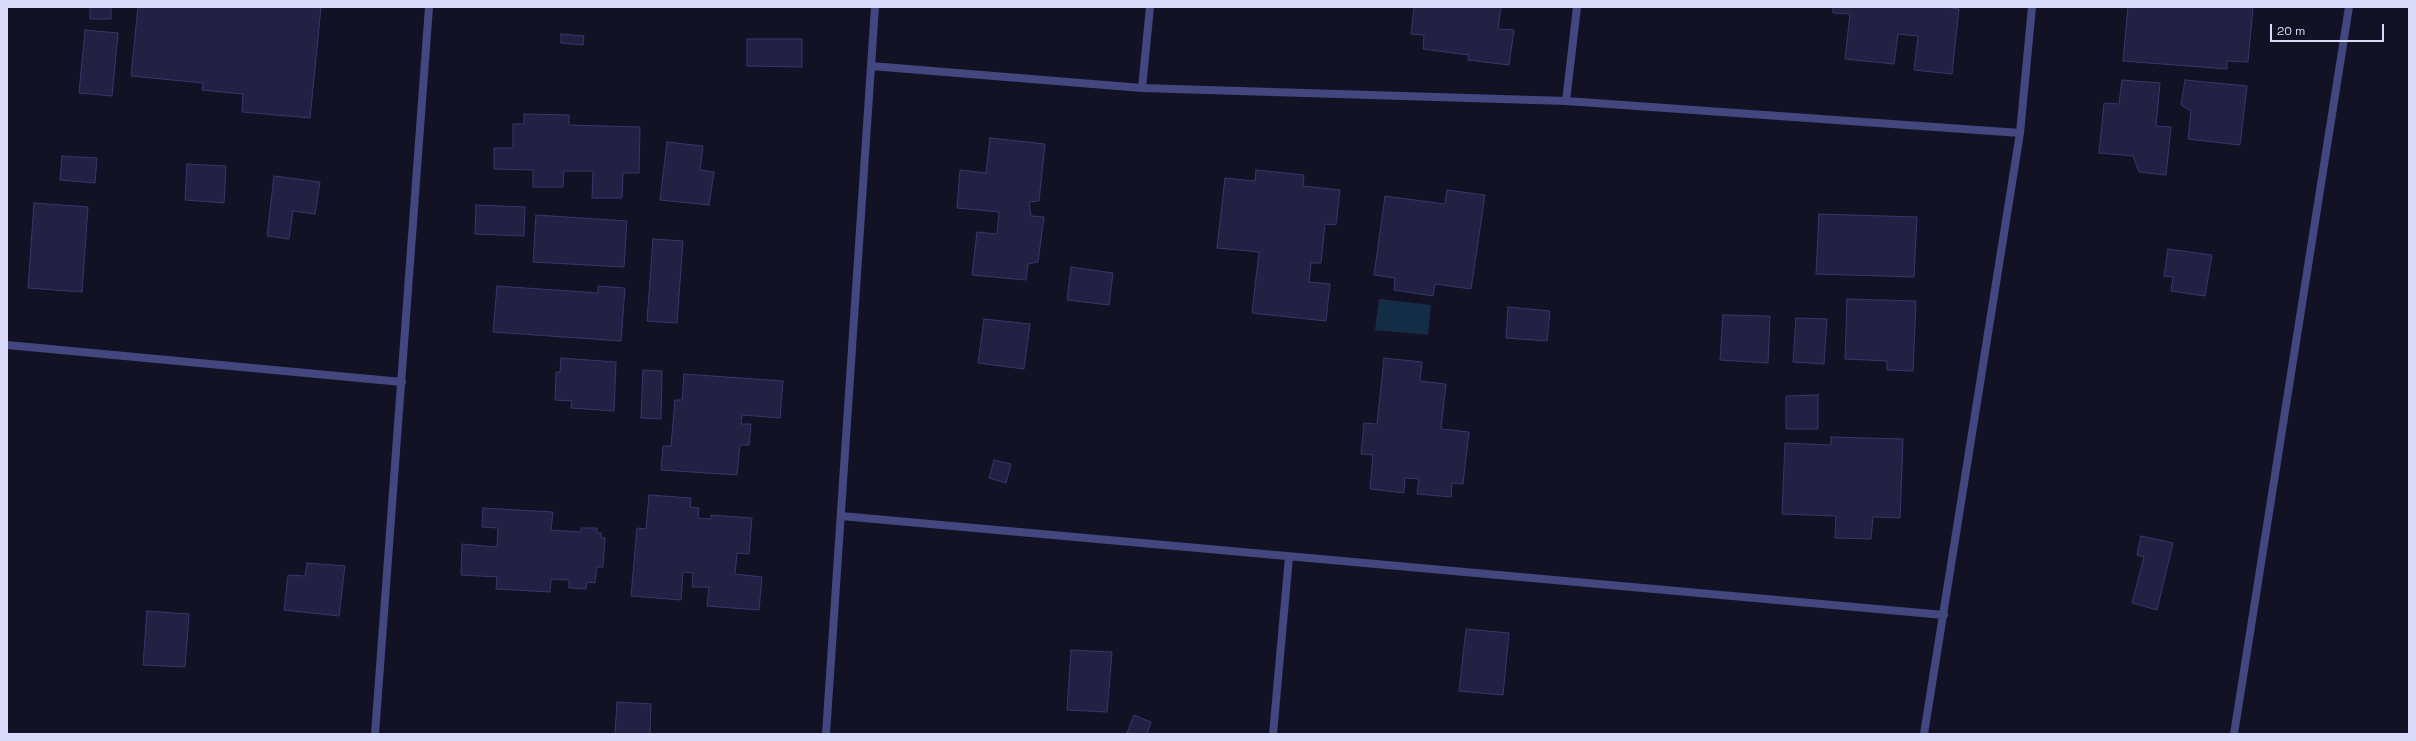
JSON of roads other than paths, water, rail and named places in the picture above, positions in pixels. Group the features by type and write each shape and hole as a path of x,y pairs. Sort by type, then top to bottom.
{"street":[{"path":"375,734 429,7"},
{"path":"826,734 875,7"},
{"path":"1142,88 1150,7"},
{"path":"1566,101 1577,7"},
{"path":"1924,734 2020,133 2032,7"},
{"path":"2234,734 2349,7"},
{"path":"871,66 1142,88 1566,101 2020,133"},
{"path":"7,345 402,382"},
{"path":"841,516 1289,558 1944,616"},
{"path":"1273,734 1289,558"}],"water":[{"path":"1379,299 1431,305 1428,335 1375,330"}]}
